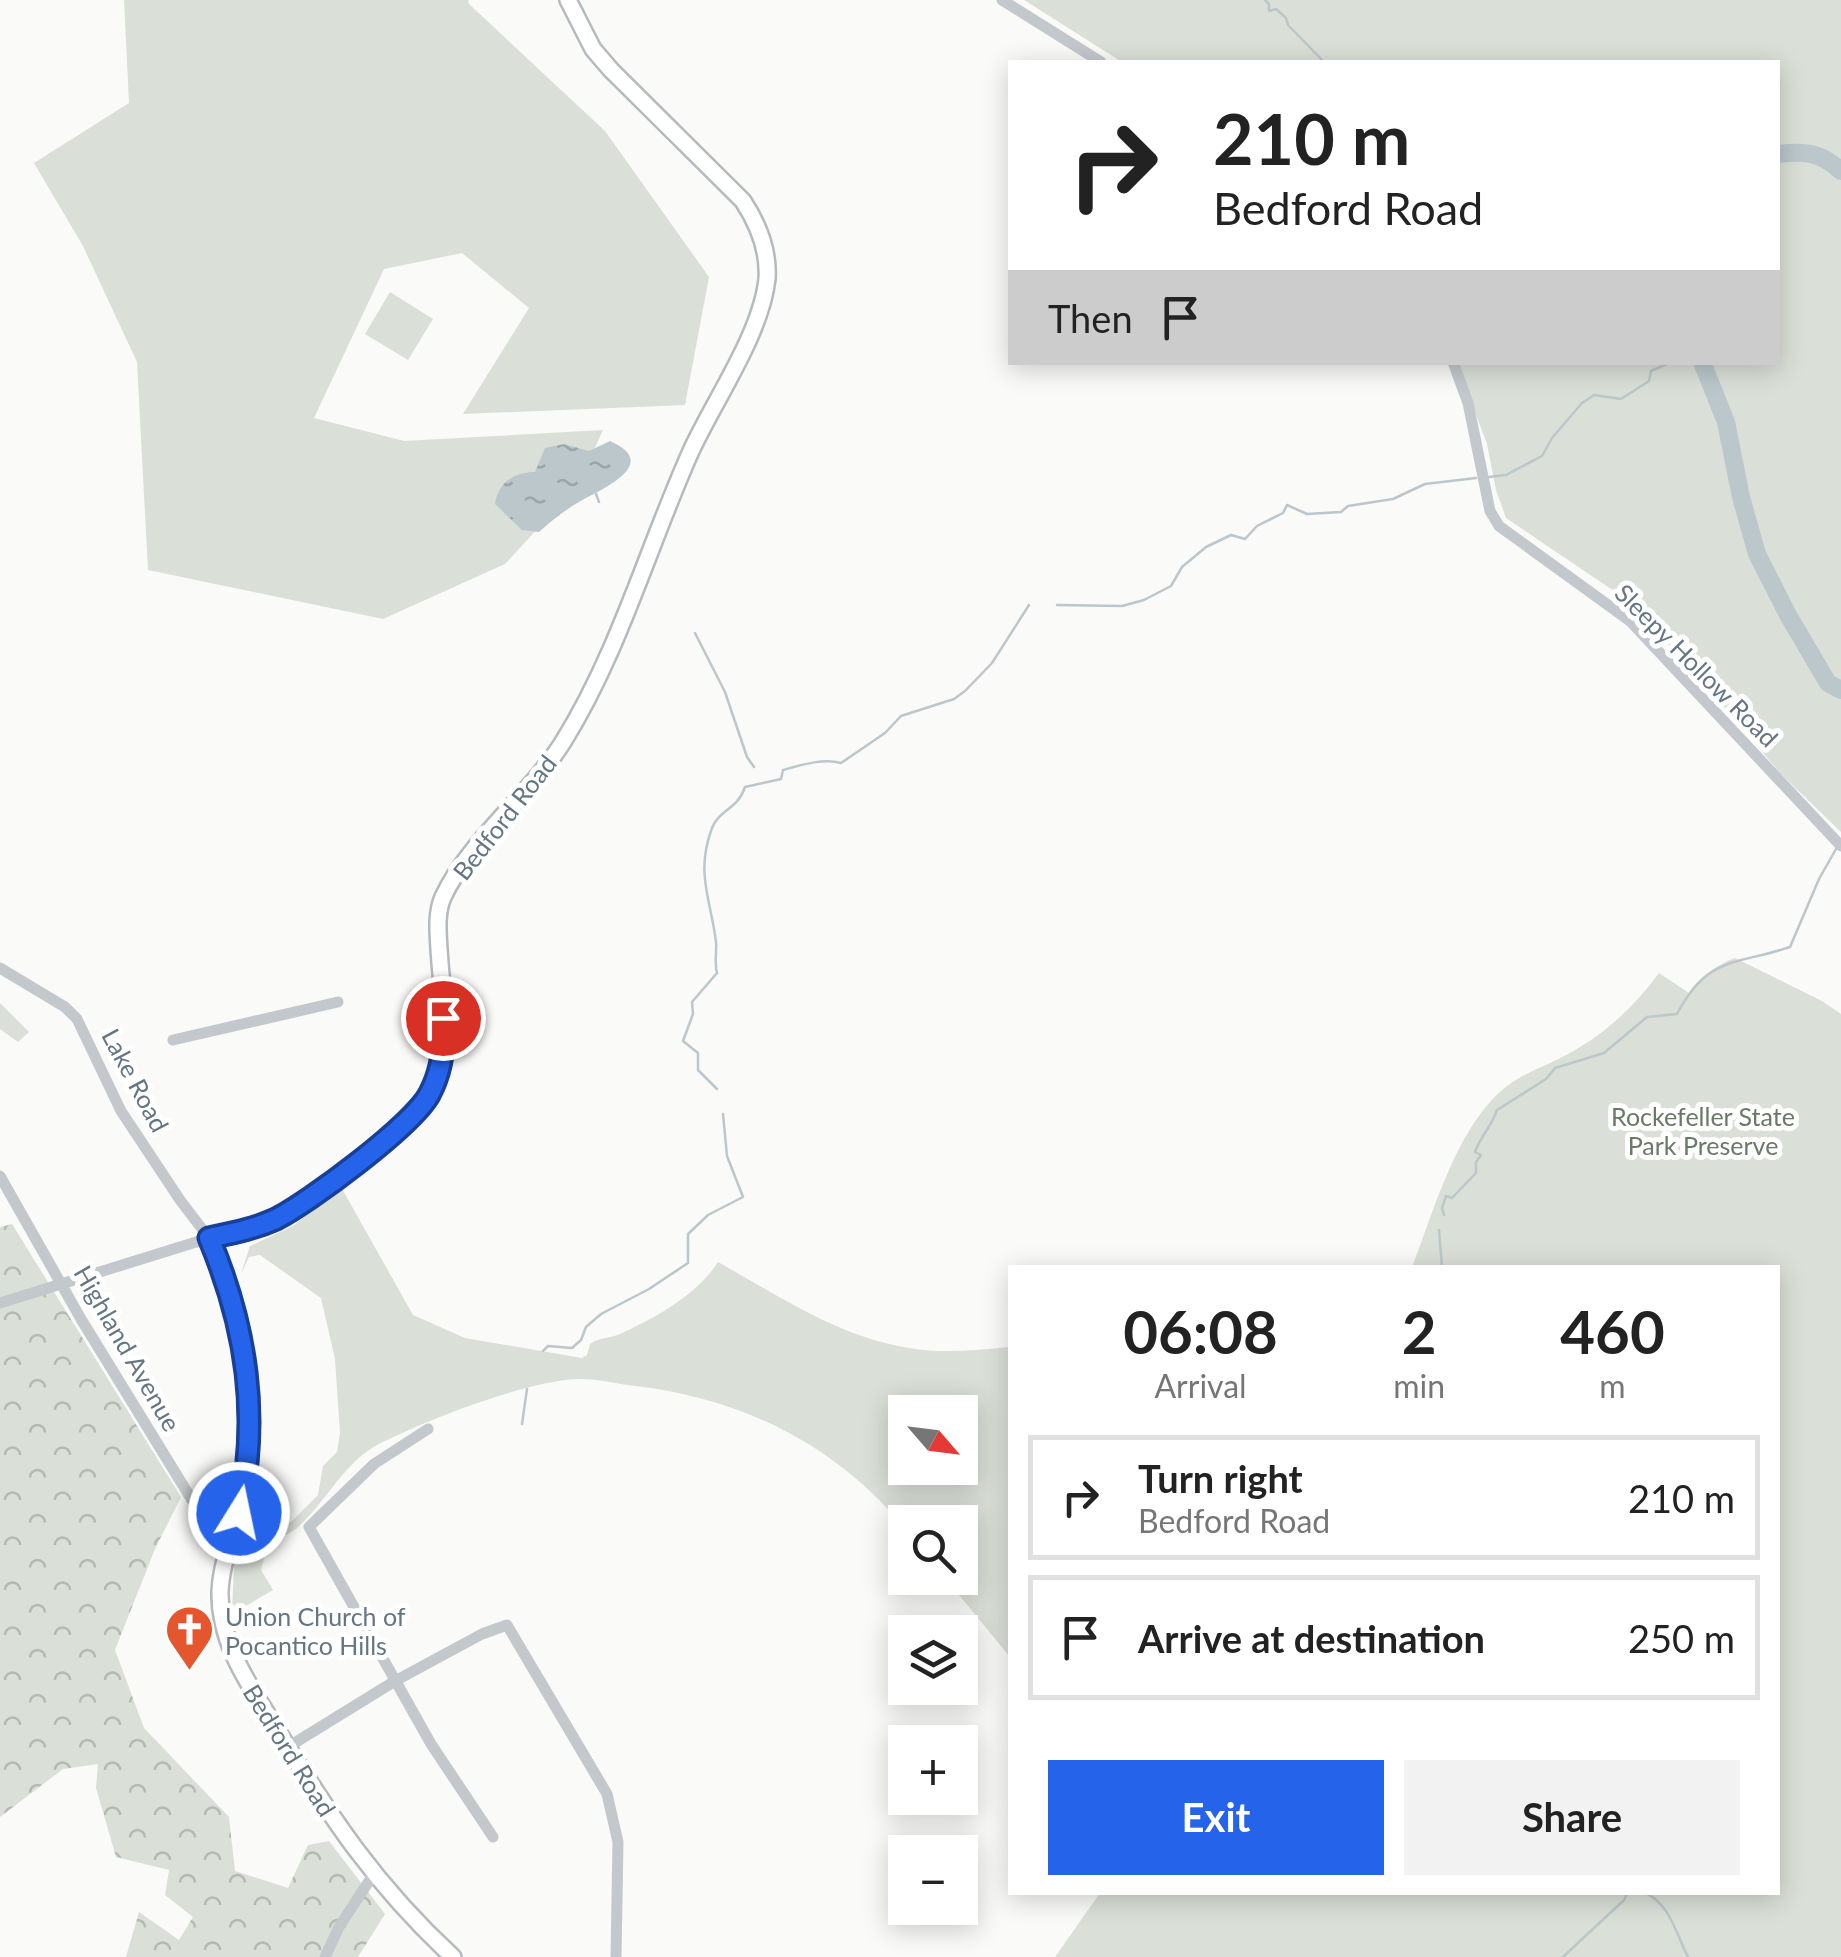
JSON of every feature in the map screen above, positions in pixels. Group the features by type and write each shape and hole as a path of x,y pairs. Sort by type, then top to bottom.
{"main road":[{"name":"Bedford Road","path":"453,1957 373,1875 325,1808 242,1671 224,1632 222,1571 239,1513 249,1452 250,1384 235,1305 209,1238 250,1229 288,1212 402,1127 422,1106 437,1076 444,1038 438,926 442,898 471,856 528,792 565,738 596,680 702,426 758,318 767,278 764,246 756,221 743,200 593,49 568,0"}],"street":[{"path":"1002,0 1098,60"},
{"name":"Sleepy Hollow Road","path":"1454,365 1468,403 1490,511 1499,526 1630,622 1841,846"},
{"name":"Lake Road","path":"0,968 57,1001 77,1019 122,1111 209,1238"},
{"path":"173,1040 338,1002"},
{"name":"Highland Avenue","path":"0,1176 81,1319 192,1500 239,1513"},
{"path":"0,1302 209,1238"},
{"path":"428,1429 374,1464 308,1528 431,1744 493,1837"},
{"path":"288,1747 395,1682 506,1625 602,1780 618,1842 616,1957"},
{"path":"325,1957 339,1927 373,1875"}],"green space":[{"path":"124,0 468,0 605,131 709,277 685,405 463,414 529,308 462,253 384,269 314,418 404,441 603,430 578,485 505,564 383,619 148,570 137,362 83,246 34,163 129,103"},
{"path":"1024,0 1841,0 1841,832 1781,774 1688,665 1620,595 1506,518 1487,444 1458,365 1780,365 1780,60 1119,60"},
{"path":"390,292 433,319 408,360 365,334"},
{"name":"Rockefeller State Park Preserve","path":"1735,958 1841,1014 1841,1957 1055,1957 1099,1895 1780,1895 1780,1265 1413,1265 1458,1150 1501,1091 1594,1038 1629,1008 1659,973 1689,993 1722,964"},
{"path":"0,1003 29,1032 18,1042 0,1029"},
{"path":"341,1187 413,1315 465,1338 582,1358 590,1344 620,1334 674,1304 699,1285 718,1262 810,1314 883,1343 934,1351 1008,1347 1008,1655 959,1595 978,1595 978,1505 888,1505 888,1510 818,1450 750,1415 675,1392 583,1379 530,1387 477,1403 401,1433 368,1451 296,1529 268,1542 261,1570 273,1590 232,1614 234,1564 245,1532 291,1522 318,1495 323,1466 337,1452 340,1433 335,1359 321,1298 260,1255 249,1257 241,1274 250,1246 293,1226"},
{"path":"12,1224 181,1497 155,1549 115,1650 144,1728 229,1817 235,1871 288,1888 308,1845 329,1841 385,1914 358,1957 126,1957 139,1912 179,1940 193,1917 165,1895 169,1870 116,1857 96,1788 98,1764 63,1769 0,1817 0,1227"}],"water":[{"path":"610,441 625,450 630,459 622,476 539,532 522,530 495,504 509,480 535,472 545,448 564,444 589,451"}],"waterway":[{"path":"1265,0 1269,11 1276,9 1286,18 1288,25 1322,60"},
{"path":"1780,154 1812,154 1841,171"},
{"path":"1489,477 1506,475 1542,456 1552,438 1594,395 1621,399 1649,381 1651,371 1664,365"},
{"path":"1703,365 1726,422 1757,554 1828,683 1841,690"},
{"path":"1057,605 1122,606 1144,600 1171,586 1182,567 1206,547 1231,535 1245,539 1257,526 1283,513 1287,505 1307,514 1341,512 1348,506 1393,499 1425,484 1476,478"},
{"path":"596,494 599,502"},
{"path":"717,1089 698,1070 698,1053 683,1041 693,1014 692,1002 717,973 716,942 704,873 707,844 715,822 738,800 745,787 781,779 783,770 797,766 841,763 885,733 901,716 954,699 992,663 1029,605"},
{"path":"695,633 725,692 754,767"},
{"path":"1444,1215 1446,1196 1452,1198 1476,1173 1481,1155 1475,1152 1497,1110 1546,1079 1555,1068 1604,1053 1647,1017 1677,1014 1700,981 1712,972 1790,947 1836,849"},
{"path":"543,1351 548,1346 572,1348 601,1314 688,1263 688,1234 708,1215 743,1197 727,1156 723,1114"},
{"path":"1439,1230 1442,1265"},
{"path":"522,1424 527,1389"},
{"path":"1563,1957 1626,1895"},
{"path":"1649,1895 1666,1912 1688,1957"}],"place":[{"name":"Union Church of Pocantico Hills","path":"190,1672"}],"route":[{"path":"239,1513 248,1466 250,1384 235,1305 209,1238 250,1229 288,1212 402,1127 422,1106 437,1076 442,1058 443,1018"}]}
